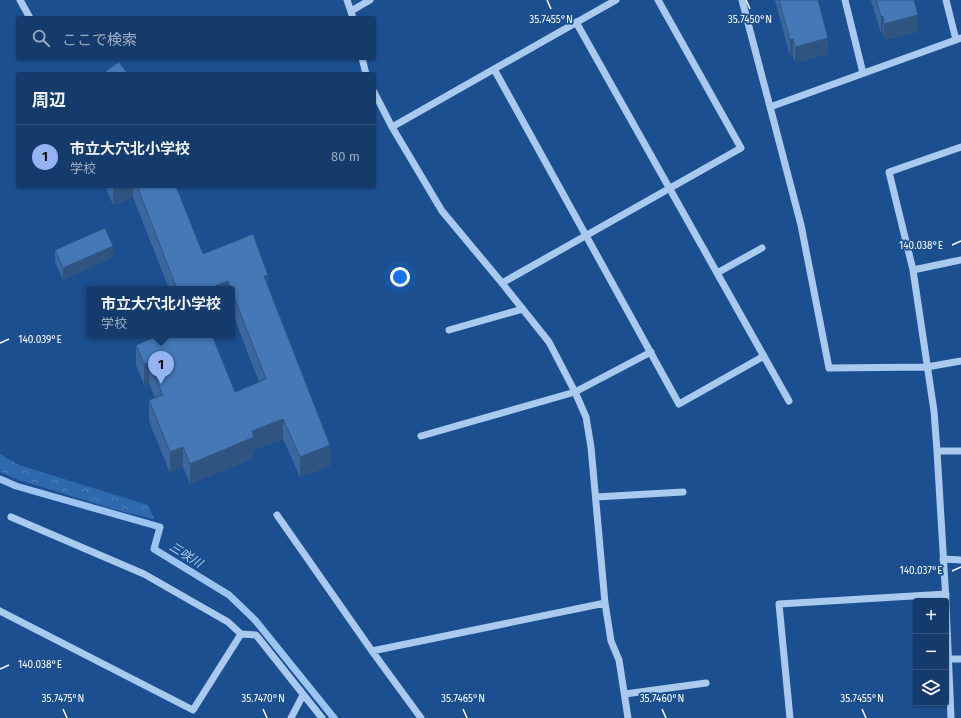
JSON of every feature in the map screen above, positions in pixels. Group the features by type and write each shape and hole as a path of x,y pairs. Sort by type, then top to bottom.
{"street":[{"path":"20,0 29,16"},
{"path":"347,0 352,14 370,0"},
{"path":"392,127 616,0"},
{"path":"502,283 742,148 658,0"},
{"path":"742,0 801,225 829,368 927,367 961,361"},
{"path":"844,0 863,74"},
{"path":"770,107 959,39 946,0"},
{"path":"576,22 789,401"},
{"path":"362,60 366,72"},
{"path":"494,69 679,404 764,356"},
{"path":"377,104 442,211 549,342 586,417 592,447 605,603 610,641 619,660 628,718"},
{"path":"946,598 934,411 913,270 889,172 961,147"},
{"path":"717,273 762,248"},
{"path":"913,270 961,260"},
{"path":"449,330 523,310"},
{"path":"421,436 575,392 651,352"},
{"path":"937,451 961,451"},
{"path":"596,497 683,492"},
{"path":"277,515 372,651 421,718"},
{"path":"11,517 144,574 228,622 241,634 256,634 303,696 322,718"},
{"path":"943,559 961,560"},
{"path":"790,718 779,604 913,600"},
{"path":"372,651 605,603"},
{"path":"0,611 193,710 241,634"},
{"path":"951,718 949,659 961,659"},
{"path":"624,694 706,683"},
{"path":"291,718 303,696"}],"green space":[{"path":"0,454 19,465 148,505 154,519 120,511 19,480 0,472"}],"building":[{"path":"779,0 818,0 828,38 795,47 793,39 790,40"},
{"path":"876,0 914,0 918,15 884,24 883,16 881,17"},
{"path":"119,62 126,72 105,72"},
{"path":"138,188 177,188 203,254 253,234 268,275 264,276 330,445 300,457 283,419 252,431 254,437 190,464 183,447 170,452 149,400 163,395 149,363 144,364 136,345 153,338 213,338 235,392 266,379 235,300 235,286 230,286 228,281 215,286 176,286"},
{"path":"105,228 113,246 63,268 55,250"}],"waterway":[{"name":"三咲川","path":"0,479 16,486 160,527 154,549 229,595 255,620 334,718"}],"place":[{"name":"市立大穴北小学校","path":"161,384"}]}
